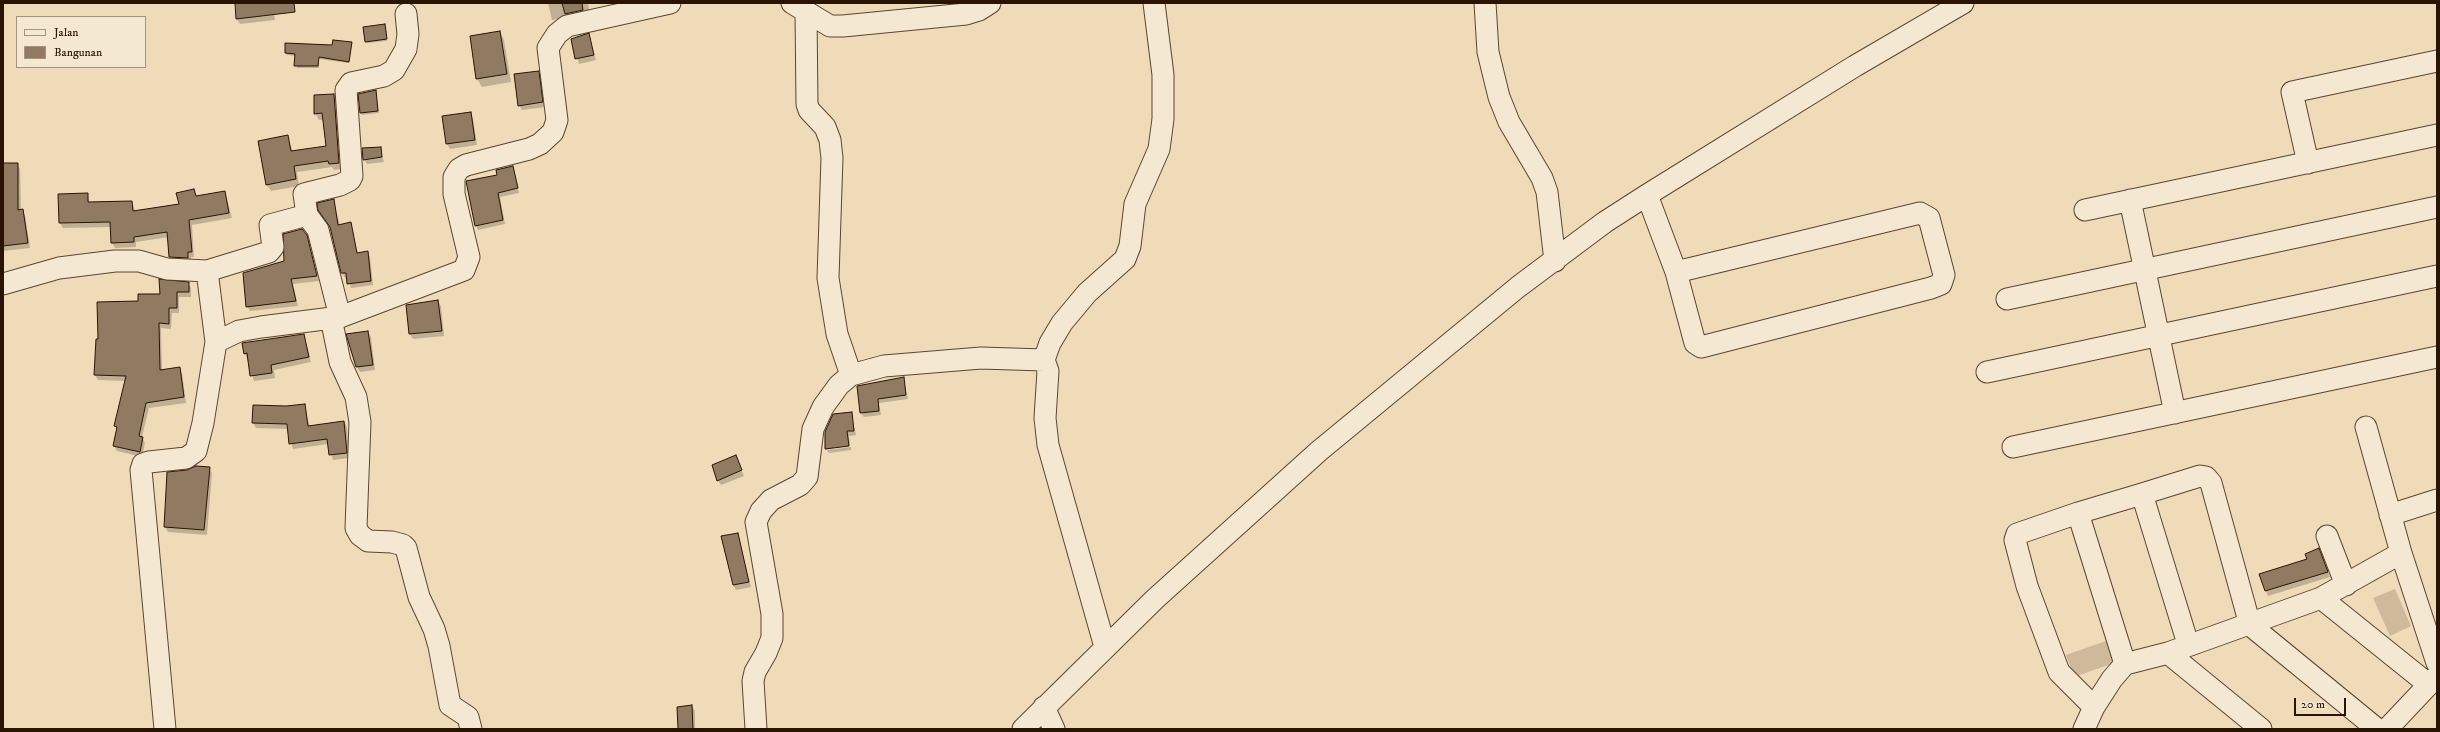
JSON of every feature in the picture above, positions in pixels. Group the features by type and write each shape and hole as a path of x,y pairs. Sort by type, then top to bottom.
{"street":[{"path":"216,342 239,331 336,318 464,270 469,258 454,194 454,177 459,169 466,165 529,149 540,144 553,132 557,120 548,48 557,34 567,26 670,3"},
{"path":"799,7 830,26 843,26 966,14 980,10 990,3"},
{"path":"1105,647 1048,445 1045,418 1048,371 1044,360 1050,343 1062,322 1086,293 1125,259 1130,246 1135,204 1159,148 1163,118 1164,75 1154,3"},
{"path":"1485,3 1488,52 1499,97 1509,122 1542,178 1547,192 1555,261"},
{"path":"1023,729 1160,594 1370,407 1518,287 1555,261 1605,222 1647,195 1855,66 1963,3"},
{"path":"799,7 807,104 809,110 825,127 830,140 832,158 828,278 837,334 851,375"},
{"path":"406,14 408,34 406,49 394,70 384,76 351,83 346,90 352,176 346,183 304,194 307,215 318,230 336,318 340,362 356,397 360,422 356,528 360,536 368,541 392,542 403,545 406,548 419,597 434,628 439,646 450,705 468,717 471,729"},
{"path":"2308,163 2292,92 2437,61"},
{"path":"2085,210 2437,135"},
{"path":"1647,195 1676,272 1695,343 1700,347 1931,288 1941,284 1944,275 1929,218 1920,213 1676,272"},
{"path":"2130,200 2176,413"},
{"path":"2007,299 2437,207"},
{"path":"3,284 58,268 115,260 139,262 167,269 207,272 269,252 273,247 270,224 307,215"},
{"path":"165,729 141,470 143,464 186,458 196,451 203,423 216,342 207,272"},
{"path":"1987,372 2437,276"},
{"path":"2013,447 2437,357"},
{"path":"756,729 753,681 755,672 766,653 772,638 772,614 756,522 761,511 771,500 800,485 807,477 811,438 816,420 831,395 851,375 884,366 981,358 1044,360"},
{"path":"2366,427 2401,553 2437,663"},
{"path":"2094,707 2059,672 2027,586 2015,540 2017,534 2078,513 2200,476 2206,477 2211,483 2250,625 2377,729"},
{"path":"2142,494 2188,644"},
{"path":"2390,514 2437,500"},
{"path":"2078,513 2125,664"},
{"path":"2327,536 2346,585"},
{"path":"2084,729 2094,707 2112,679 2125,664 2168,653 2188,644 2250,625 2321,598 2401,553"},
{"path":"2321,598 2433,680 2387,729"},
{"path":"2168,653 2261,729"},
{"path":"1044,707 1054,729"}],"shaded area":[{"path":"2395,589 2411,626 2390,636 2373,598"},
{"path":"2106,641 2114,663 2074,677 2066,655"}],"building":[{"path":"235,3 294,3 295,12 236,19"},
{"path":"562,3 582,3 583,10 565,14"},
{"path":"385,24 387,39 365,42 363,27"},
{"path":"500,31 507,74 476,79 470,36"},
{"path":"589,33 594,55 575,59 571,39"},
{"path":"333,40 352,42 349,62 319,57 318,66 294,66 295,54 285,53 285,43 332,45"},
{"path":"539,71 543,102 518,106 514,74"},
{"path":"376,90 378,111 360,113 358,94"},
{"path":"334,94 339,163 329,164 328,161 294,166 296,179 266,185 258,141 288,135 291,151 326,146 322,113 314,114 314,95"},
{"path":"471,112 475,140 446,144 442,116"},
{"path":"381,147 382,157 363,160 362,148"},
{"path":"3,163 18,163 18,210 23,209 28,243 3,246"},
{"path":"513,166 518,188 498,193 503,220 475,226 466,181 497,175 496,170"},
{"path":"194,189 196,196 225,191 229,213 189,220 192,252 188,252 188,258 169,257 167,232 134,237 134,242 111,243 110,222 59,223 58,194 88,193 88,202 132,201 133,211 179,204 176,193"},
{"path":"334,199 338,225 351,222 357,253 368,251 371,281 347,284 346,273 341,273 330,227 318,210 317,203"},
{"path":"302,229 307,235 317,276 291,279 296,301 246,307 243,273 284,261 283,234"},
{"path":"159,279 189,282 189,292 177,292 177,308 169,308 169,324 159,323 160,370 180,367 184,397 146,403 139,436 143,437 140,452 113,446 117,427 114,426 126,376 94,375 96,339 98,339 97,302 138,301 138,294 160,294"},
{"path":"438,300 442,331 409,334 406,305"},
{"path":"368,331 373,365 356,367 346,334"},
{"path":"304,334 309,357 271,365 272,373 250,376 247,353 244,354 242,343"},
{"path":"904,377 906,395 878,399 879,411 860,413 857,386"},
{"path":"305,404 308,426 344,421 347,453 329,455 327,439 289,444 287,424 252,423 253,405 286,406"},
{"path":"852,412 854,431 847,431 849,446 825,449 825,432 833,414"},
{"path":"736,455 742,470 717,481 712,465"},
{"path":"196,466 210,467 204,530 164,527 167,472 187,470"},
{"path":"738,533 749,582 733,585 721,536"},
{"path":"2319,548 2328,572 2265,591 2259,574 2307,559 2305,554"},
{"path":"692,705 693,729 678,729 677,707"}]}
